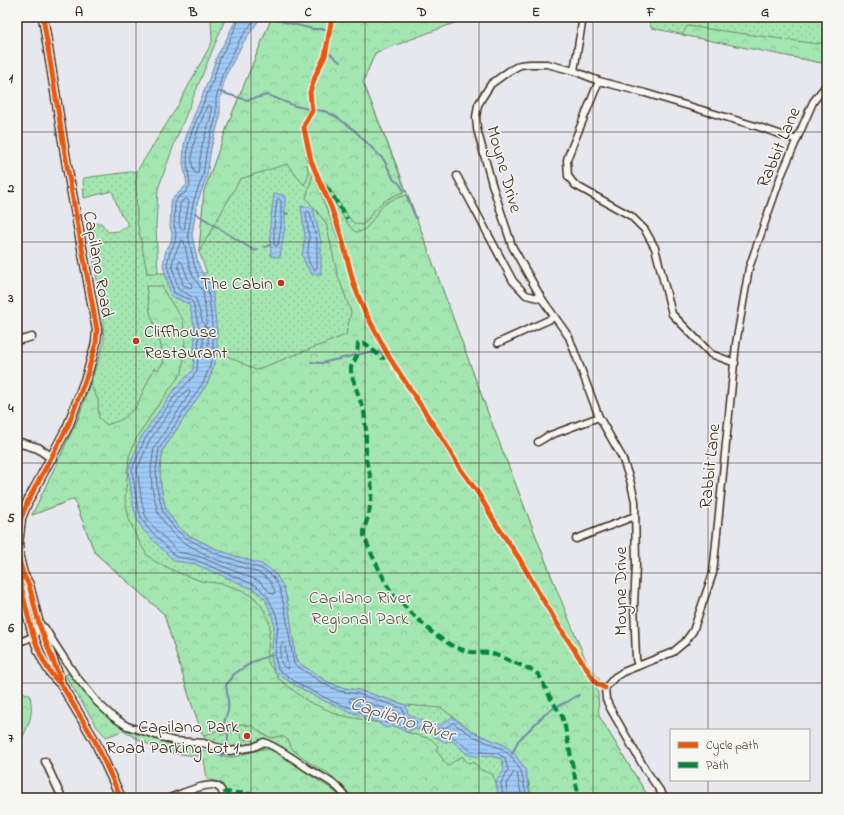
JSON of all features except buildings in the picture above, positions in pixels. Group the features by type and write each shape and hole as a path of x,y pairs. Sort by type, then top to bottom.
{"main road":[{"name":"Capilano Road","path":"43,17 67,166 96,330 96,343 87,375 68,426 28,500 22,518 18,544 19,558 23,574 29,585 39,624 61,684 95,741 121,798"},
{"path":"17,442 38,448 52,458"},
{"name":"Capilano Road","path":"23,574 20,581 33,636 52,678 61,684"},
{"path":"23,592 28,599 33,616 39,624"},
{"path":"33,636 39,641 42,650 52,660"}],"street":[{"path":"574,71 583,17"},
{"name":"Moyne Drive","path":"638,666 636,658 634,604 636,566 635,501 628,471 618,448 599,417 569,337 542,299 512,246 492,184 477,129 476,112 482,98 491,84 499,77 525,64 538,63 574,71 600,81 645,92 797,140"},
{"path":"600,81 569,154 567,160 568,176 575,185 631,216 645,230 655,248 672,314 711,354 735,363"},
{"name":"Rabbit Lane","path":"665,798 610,708 604,688 615,677 673,652 685,642 693,631 712,572 736,344 750,268 781,176 813,102 827,84"},
{"name":"Moyne Drive","path":"458,176 514,281 526,295 542,299"},
{"path":"498,343 555,317"},
{"path":"17,341 32,337"},
{"path":"538,442 548,436 599,417"},
{"name":"Moyne Drive","path":"576,539 635,516"},
{"path":"17,643 33,636 37,632 39,624 45,628 75,675 109,714 127,726 174,741 203,743 230,751 254,747 264,742 293,757 337,787 346,798"},
{"path":"45,761 62,798"},
{"path":"169,798 202,786 216,785 220,788 224,798"}],"green space":[{"path":"211,17 226,17 175,142 158,189 156,226 158,273 147,273 137,220 137,171 177,107 212,42"},
{"name":"Capilano River Regional Park","path":"272,17 375,17 387,49 375,53 363,82 400,174 489,416 556,588 573,653 599,716 649,798 228,798 191,702 164,614 95,553 74,499 32,515 78,419 104,343 102,307 87,224 101,223 108,232 119,231 129,225 120,213 112,191 84,198 83,178 137,171 136,183 147,273 207,273 199,252 204,191 230,119"},
{"path":"272,17 329,17 324,51 308,87 310,110 305,117 302,127 308,177 304,185 287,164 240,179 199,252 204,191 230,119"},
{"path":"334,17 470,17 375,53 363,82 406,191 382,203 365,223 361,224 355,223 350,219 321,177 310,150 308,123 315,111 313,93 314,83 326,58"},
{"path":"648,17 827,17 827,64 651,28"},
{"path":"687,26 818,44 827,41 827,64 682,35"},
{"path":"313,174 342,251 351,285 367,323 381,349 462,477 473,490 484,511 521,567 542,604 594,683 598,693 599,716 649,798 531,798 529,782 504,745 475,733 441,708 406,705 359,690 341,688 326,681 296,661 289,609 284,588 238,557 218,550 188,535 178,527 166,510 161,488 160,469 163,450 208,382 217,351 256,370 346,335 351,312 337,273 326,223 306,198"},
{"path":"324,188 349,226 357,232 365,229 369,225 387,202 408,195 489,416 556,588 587,663 601,682 600,684 597,682 537,590 524,564 491,513 476,486 459,466 444,439 378,336 358,291 341,230"},
{"path":"146,286 162,286 166,295 183,320 185,338 182,372 135,441 129,457 125,498 129,519 138,540 147,555 154,561 179,573 201,581 223,584 239,589 255,598 264,610 270,625 267,661 279,679 307,701 339,715 380,723 382,726 395,726 406,732 431,739 438,746 436,750 448,766 462,756 468,763 473,762 481,770 492,774 496,782 499,798 352,798 343,786 328,773 310,763 292,749 289,741 284,737 280,736 272,738 263,734 253,726 242,724 224,728 203,736 164,614 95,553 74,499 32,515 78,419 90,383 98,400 99,418 107,425 123,419 136,407 154,368 158,370 164,362 160,342 150,312"},
{"path":"71,672 92,702 103,713 112,719 172,742 228,757 264,749 276,751 332,789 341,798 228,798 222,783 207,779 204,759 197,756 162,752 123,731 106,737 97,727 65,675"},
{"path":"22,692 30,695 31,715 26,730 17,746 17,695"},
{"path":"232,732 240,732 242,739 253,740 252,744 229,747 214,743 214,740 221,735"}],"water":[{"name":"Capilano River","path":"237,17 261,17 243,43 225,77 220,100 220,117 211,148 207,176 197,204 192,235 198,263 202,273 212,287 217,332 217,351 208,382 163,450 160,469 161,488 166,510 178,527 188,535 218,550 261,564 270,569 277,576 284,588 289,609 296,661 326,681 341,688 359,690 406,705 408,714 430,724 441,725 452,717 475,733 504,745 514,753 525,769 531,798 499,798 496,782 504,770 502,760 498,758 470,755 452,741 444,742 434,736 433,732 429,729 411,729 410,732 406,732 394,726 387,728 382,726 380,723 320,699 274,671 271,657 274,626 272,615 265,599 255,590 195,564 174,561 143,530 137,519 133,505 128,470 141,437 174,390 193,370 195,335 189,304 171,296 163,265 166,250 171,242 172,234 170,226 170,202 187,184 183,163 184,144 188,130 217,56"},
{"path":"274,193 285,196 285,226 280,257 271,256 270,225"},
{"path":"301,206 313,208 321,241 321,274 312,275 302,255 305,238"}],"waterway":[{"path":"264,17 313,29 325,29"},
{"path":"331,32 328,52 340,62"},
{"path":"220,92 247,100 268,95 295,106 309,109"},
{"path":"315,110 324,111 335,116 353,129 384,160 394,180 399,183 404,191"},
{"path":"407,197 416,218"},
{"path":"195,213 255,251 258,249"},
{"path":"265,247 270,245"},
{"path":"379,351 383,355"},
{"path":"311,362 321,363 365,353 373,353"},
{"path":"224,726 228,713 226,685 233,675 242,668 257,660 273,655"},
{"path":"512,754 518,741 544,715 557,706 579,695"},
{"path":"226,746 228,734"},
{"path":"222,756 223,752"}],"marked path":[{"path":"326,187 347,219"},
{"path":"389,357 382,358 366,344 358,343 357,356 351,367 351,373 364,412 366,430 366,460 371,478 372,491 364,536 372,555 387,585 395,597 434,634 454,647 471,652 491,653 532,670 539,675 551,699 562,716 579,798"},
{"path":"223,793 264,795 282,798"}],"cycle path":[{"path":"43,17 67,166 97,330 96,343 87,375 68,426 28,501 21,518 18,544 19,558 23,574 29,585 39,624 61,684"},
{"path":"332,17 325,56 316,74 310,92 312,111 305,123 304,128 311,161 331,207 341,235 354,285 363,308 389,357 444,441 459,467 478,493 496,524 519,558 560,628 596,683 605,688"},
{"path":"23,574 20,581 29,622 39,651 45,664 52,675 61,684 95,741 121,798"}],"place":[{"name":"The Cabin","path":"281,283"},
{"name":"Cliffhouse Restaurant","path":"136,341"},
{"name":"Capilano Park Road Parking Lot 1","path":"247,736"}]}
